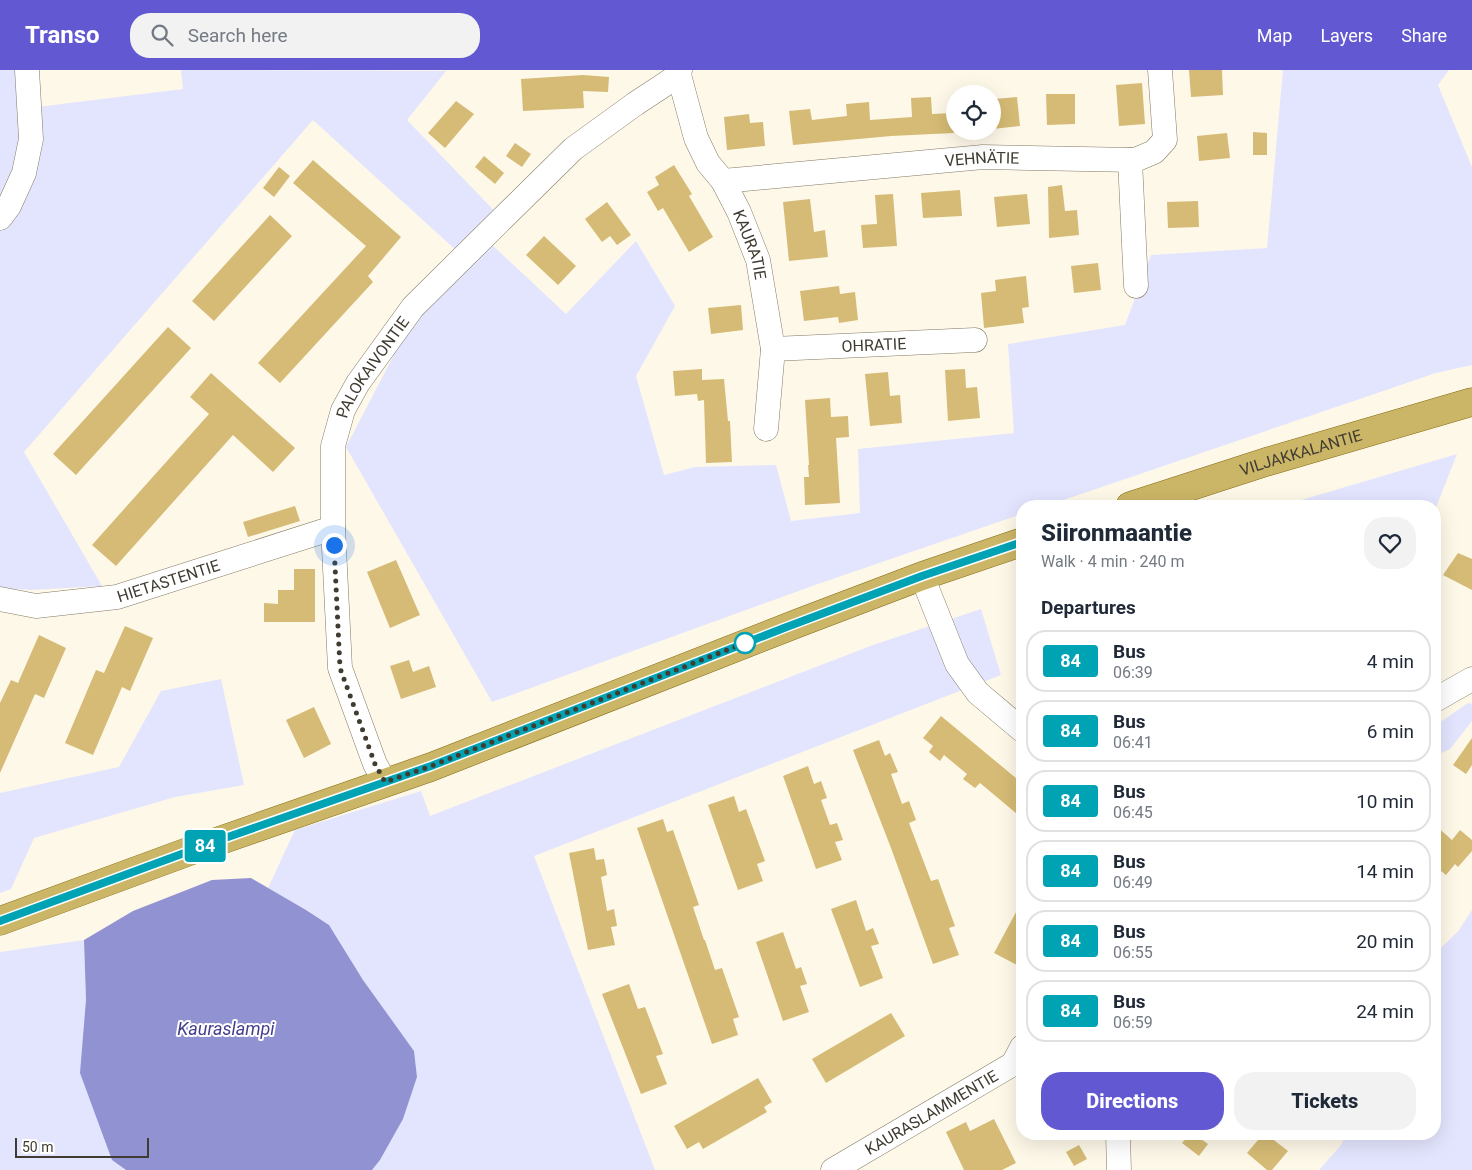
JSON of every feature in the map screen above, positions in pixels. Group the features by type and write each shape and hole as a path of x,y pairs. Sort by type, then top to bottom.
{"main road":[{"name":"VILJAKKALANTIE","path":"1149,500 1266,462 1472,402"},
{"path":"0,921 431,766 698,661 922,576 1016,544"}],"street":[{"path":"0,218 9,206 24,173 31,139 27,70"},
{"name":"VEHNÄTIE","path":"723,181 983,157 1130,160 1154,152 1165,140 1160,70"},
{"name":"KAURATIE","path":"680,73 696,138 708,163 723,181 739,212 758,260 773,349 766,429"},
{"name":"PALOKAIVONTIE","path":"385,782 375,764 340,668 333,528 332,446 343,410 358,383 413,308 573,150 680,73"},
{"path":"1130,160 1136,286"},
{"name":"OHRATIE","path":"773,349 975,340"},
{"name":"HIETASTENTIE","path":"0,599 36,606 117,598 333,528"},
{"path":"922,576 957,664 978,693 1016,725"},
{"path":"1441,697 1472,679"},
{"name":"KAURASLAMMENTIE","path":"833,1170 1016,1063"},
{"path":"1118,1140 1119,1170"}],"shaded area":[{"path":"0,70 19,70 21,109 183,89 181,70 446,71 407,120 506,223 490,243 566,314 636,241 675,306 636,376 664,475 695,467 776,465 791,521 860,513 858,449 1014,433 1008,344 1125,325 1151,255 1267,248 1283,70 1449,70 1438,85 1472,167 1472,365 1436,373 1064,500 1016,500 1016,516 818,584 492,702 346,447 410,324 470,263 313,120 24,452 102,586 31,590 0,588"},
{"path":"1457,454 1439,500 1301,500"},
{"path":"981,609 1001,675 534,856 655,1170 372,1170 380,1160 403,1119 417,1077 414,1051 363,980 329,925 268,888 295,830 421,791 430,816 873,645"},
{"path":"221,679 244,785 175,797 34,838 11,889 0,893 0,793 119,767 161,691"},
{"path":"1468,703 1472,704 1472,721 1450,749 1441,753 1441,722"},
{"path":"1472,910 1472,1170 1319,1170 1342,1144 1343,1140 1441,1140 1441,948 1459,930"},
{"path":"84,940 86,1000 112,1160 126,1170 0,1170 0,952"}],"water":[{"name":"Kauraslampi","path":"251,878 329,925 363,980 414,1051 417,1077 403,1119 380,1160 372,1170 126,1170 112,1160 80,1073 86,1000 84,940 133,911 212,880"}],"building":[{"path":"1189,70 1222,70 1223,95 1191,97"},
{"path":"583,75 609,77 608,92 583,91 584,108 523,111 521,79"},
{"path":"1142,83 1145,124 1119,126 1116,85"},
{"path":"1046,94 1075,94 1075,124 1047,125"},
{"path":"931,97 932,114 946,113 946,133 891,136 793,145 789,111 810,109 812,120 847,116 846,104 869,102 870,120 912,117 911,98"},
{"path":"1017,97 1020,126 1001,128 1001,98"},
{"path":"456,101 474,114 445,148 428,133"},
{"path":"749,114 750,123 763,122 765,146 727,150 724,117"},
{"path":"1253,132 1267,133 1267,155 1253,155"},
{"path":"1227,133 1230,158 1199,161 1197,136"},
{"path":"515,143 531,154 522,167 506,156"},
{"path":"484,156 504,173 495,184 475,167"},
{"path":"313,160 401,237 368,276 373,282 280,383 258,363 366,246 293,183"},
{"path":"674,165 692,194 689,196 713,237 689,252 663,208 658,211 647,192 659,185 655,177"},
{"path":"279,167 290,176 274,197 263,188"},
{"path":"1062,185 1065,211 1077,210 1079,235 1049,238 1048,187"},
{"path":"960,190 962,216 923,218 921,193"},
{"path":"893,194 897,246 863,248 861,225 877,224 875,195"},
{"path":"1027,194 1030,224 997,227 994,197"},
{"path":"810,199 814,232 825,230 828,257 789,261 783,202"},
{"path":"1198,201 1199,227 1168,228 1167,202"},
{"path":"607,202 631,235 617,245 610,236 602,242 585,219"},
{"path":"270,215 292,236 214,321 192,301"},
{"path":"544,236 576,266 558,285 526,255"},
{"path":"1098,263 1101,290 1074,293 1071,266"},
{"path":"1026,276 1029,307 1022,308 1024,323 984,328 981,293 996,291 995,280"},
{"path":"839,286 840,294 855,292 858,320 839,323 838,317 804,321 800,291"},
{"path":"741,305 743,330 711,334 708,308"},
{"path":"168,327 191,348 76,475 53,454"},
{"path":"702,369 702,380 724,379 728,421 730,421 732,462 706,463 704,400 698,401 697,394 675,396 673,371"},
{"path":"965,369 966,388 977,387 980,418 948,421 945,370"},
{"path":"888,372 890,396 900,395 902,423 870,426 865,374"},
{"path":"211,373 295,448 273,472 233,435 116,566 92,545 209,414 190,397"},
{"path":"830,398 831,417 848,416 849,437 836,438 840,503 805,505 804,477 809,477 809,465 805,400"},
{"path":"295,506 300,521 248,537 243,522"},
{"path":"1458,553 1472,559 1472,590 1443,575"},
{"path":"396,560 420,615 390,628 367,572"},
{"path":"294,569 315,569 315,622 264,622 264,603 278,604 278,590 294,590"},
{"path":"125,626 153,638 130,691 122,687 93,755 65,743 96,670 104,673"},
{"path":"39,635 66,648 44,698 35,694 0,773 0,703 11,680 18,683"},
{"path":"409,660 413,672 429,666 436,687 401,699 390,666"},
{"path":"314,707 331,744 304,758 286,720"},
{"path":"941,716 1016,778 1016,813 980,783 975,788 963,779 967,774 944,755 940,761 929,752 933,746 923,738"},
{"path":"1472,738 1472,765 1466,774 1453,765"},
{"path":"879,740 885,756 890,753 898,772 891,774 902,804 909,801 916,820 909,823 931,881 938,879 955,926 949,928 959,955 933,964 853,750"},
{"path":"808,766 814,784 821,781 827,798 821,800 830,825 837,823 843,840 835,842 842,860 816,869 783,776"},
{"path":"734,796 739,812 746,809 765,861 757,864 763,881 738,890 708,805"},
{"path":"663,819 667,832 673,830 699,905 693,907 715,970 722,968 739,1017 733,1019 738,1035 712,1044 637,828"},
{"path":"1441,830 1452,840 1460,830 1472,840 1472,851 1458,867 1455,864 1446,875 1441,871"},
{"path":"594,848 596,860 604,859 607,875 601,877 607,911 614,909 617,926 611,927 615,945 588,950 569,853"},
{"path":"856,900 866,931 873,928 879,944 871,946 883,978 860,987 831,909"},
{"path":"1016,912 1016,964 994,953"},
{"path":"783,932 796,969 801,967 807,984 800,986 809,1012 783,1021 756,942"},
{"path":"629,984 638,1009 645,1007 663,1054 656,1056 667,1084 641,1094 602,994"},
{"path":"891,1013 905,1036 826,1083 812,1059"},
{"path":"758,1078 772,1102 764,1107 767,1112 703,1149 699,1142 687,1149 674,1126"},
{"path":"994,1119 1016,1163 1002,1170 964,1170 946,1132 966,1122 970,1131"},
{"path":"1185,1140 1202,1140 1208,1144 1199,1156 1182,1143"},
{"path":"1258,1140 1274,1140 1288,1151 1272,1170 1267,1170 1247,1153"},
{"path":"1079,1145 1087,1159 1074,1166 1066,1152"}],"bus line":[{"name":"84","path":"0,921 225,838 431,766 784,628 922,576 1016,544"}],"route":[{"path":"334,545 340,668 375,764 385,782 431,766 750,641 745,643"}]}
